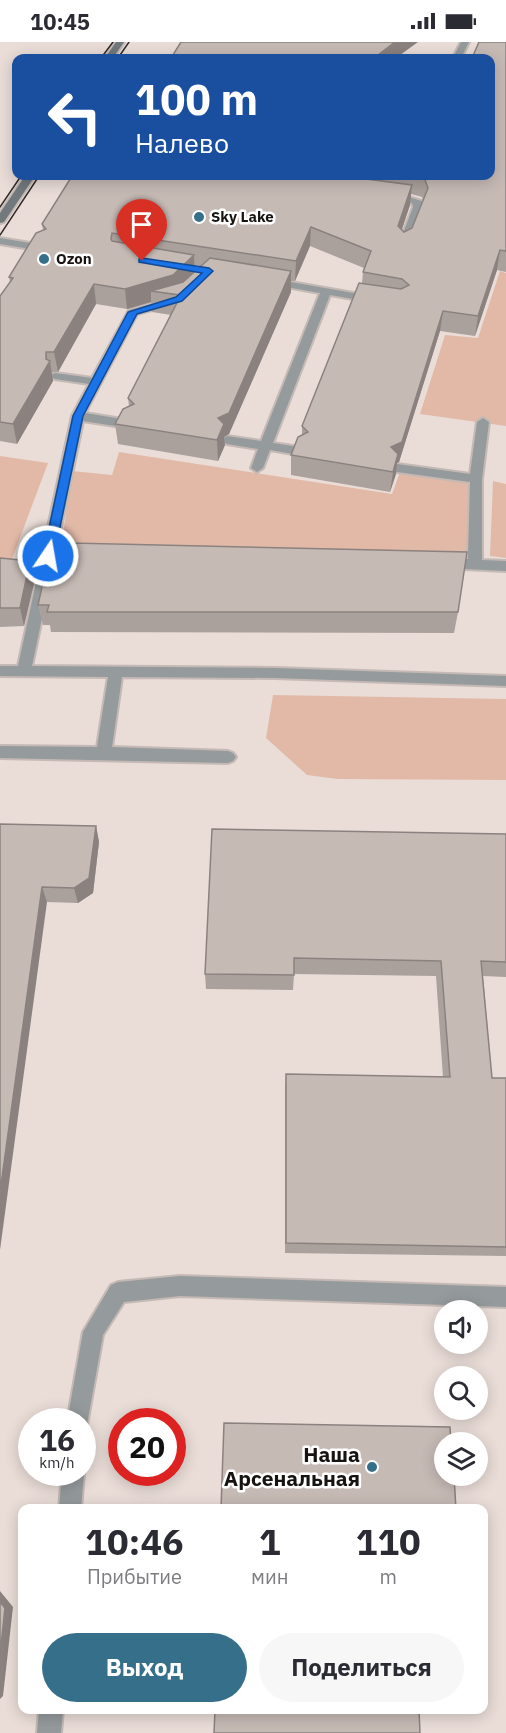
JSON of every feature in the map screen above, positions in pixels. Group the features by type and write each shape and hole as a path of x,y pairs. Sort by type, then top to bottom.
{"main road":[{"path":"0,220 27,180"}],"lane":[{"path":"382,194 417,201 418,207 403,247"},
{"path":"0,241 42,248"},
{"path":"256,279 388,302"},
{"path":"257,468 326,291"},
{"path":"24,671 42,565 78,416 133,312 179,299 187,292"},
{"path":"55,376 96,382"},
{"path":"78,416 128,424"},
{"path":"475,564 476,479 483,422"},
{"path":"227,440 299,451"},
{"path":"397,468 476,479"},
{"path":"42,565 64,557"},
{"path":"427,563 506,566"},
{"path":"0,671 275,673 506,681"},
{"path":"104,753 116,672"},
{"path":"0,752 228,758"},
{"path":"80,1408 93,1332 118,1292 180,1286 506,1297"},
{"path":"70,1504 72,1486"},
{"path":"49,1733 51,1714"}],"shaded area":[{"path":"500,271 506,273 506,426 420,414 445,335 478,338"},
{"path":"119,452 392,494 400,472 469,481 468,556 62,542 72,471 112,475"},
{"path":"0,456 48,463 12,559 0,558"},
{"path":"493,481 506,484 506,558 490,556"},
{"path":"273,695 506,699 506,780 338,779 307,775 266,738"}],"building":[{"path":"181,42 395,42 379,54 174,54"},
{"path":"479,42 506,42 506,251 500,250 478,316 443,311 402,442 391,447 398,454 393,472 291,455 298,437 308,432 302,426 359,283 401,289 409,285 402,279 363,272 371,251 311,227 296,261 112,233 112,241 194,255 173,275 125,289 94,284 54,352 46,352 46,359 50,361 13,424 0,422 0,296 13,278 9,277 36,233 46,229 42,224 70,180 374,180 412,185 398,226 404,232 412,228 428,188 425,180 495,180 495,54 474,54"},
{"path":"210,258 291,271 229,413 218,418 224,424 217,440 115,424 123,409 134,404 128,398 181,295 151,291 183,282"},
{"path":"71,543 467,552 458,612 47,612 49,605 38,605 48,560 65,562"},
{"path":"0,558 30,561 20,608 0,608"},
{"path":"0,824 96,826 89,878 74,888 42,887 0,1192"},
{"path":"212,829 506,834 506,962 481,961 492,1078 506,1078 506,1247 286,1243 286,1074 450,1077 441,961 294,958 294,975 205,974"},
{"path":"224,1423 450,1427 450,1432 434,1432 434,1486 455,1486 456,1504 221,1504"},
{"path":"0,1602 5,1608 0,1654"},
{"path":"215,1714 419,1714 420,1733 214,1733"}],"tram line":[{"path":"104,54 113,42"},
{"path":"121,54 129,42"},
{"path":"0,207 18,180"},
{"path":"0,235 36,180"}],"place":[{"name":"Sky Lake","path":"199,217"},
{"name":"Ozon","path":"44,259"},
{"name":"Наша Арсенальная","path":"372,1467"}],"route":[{"path":"48,556 78,416 133,312 179,299 209,271 142,261"}]}
